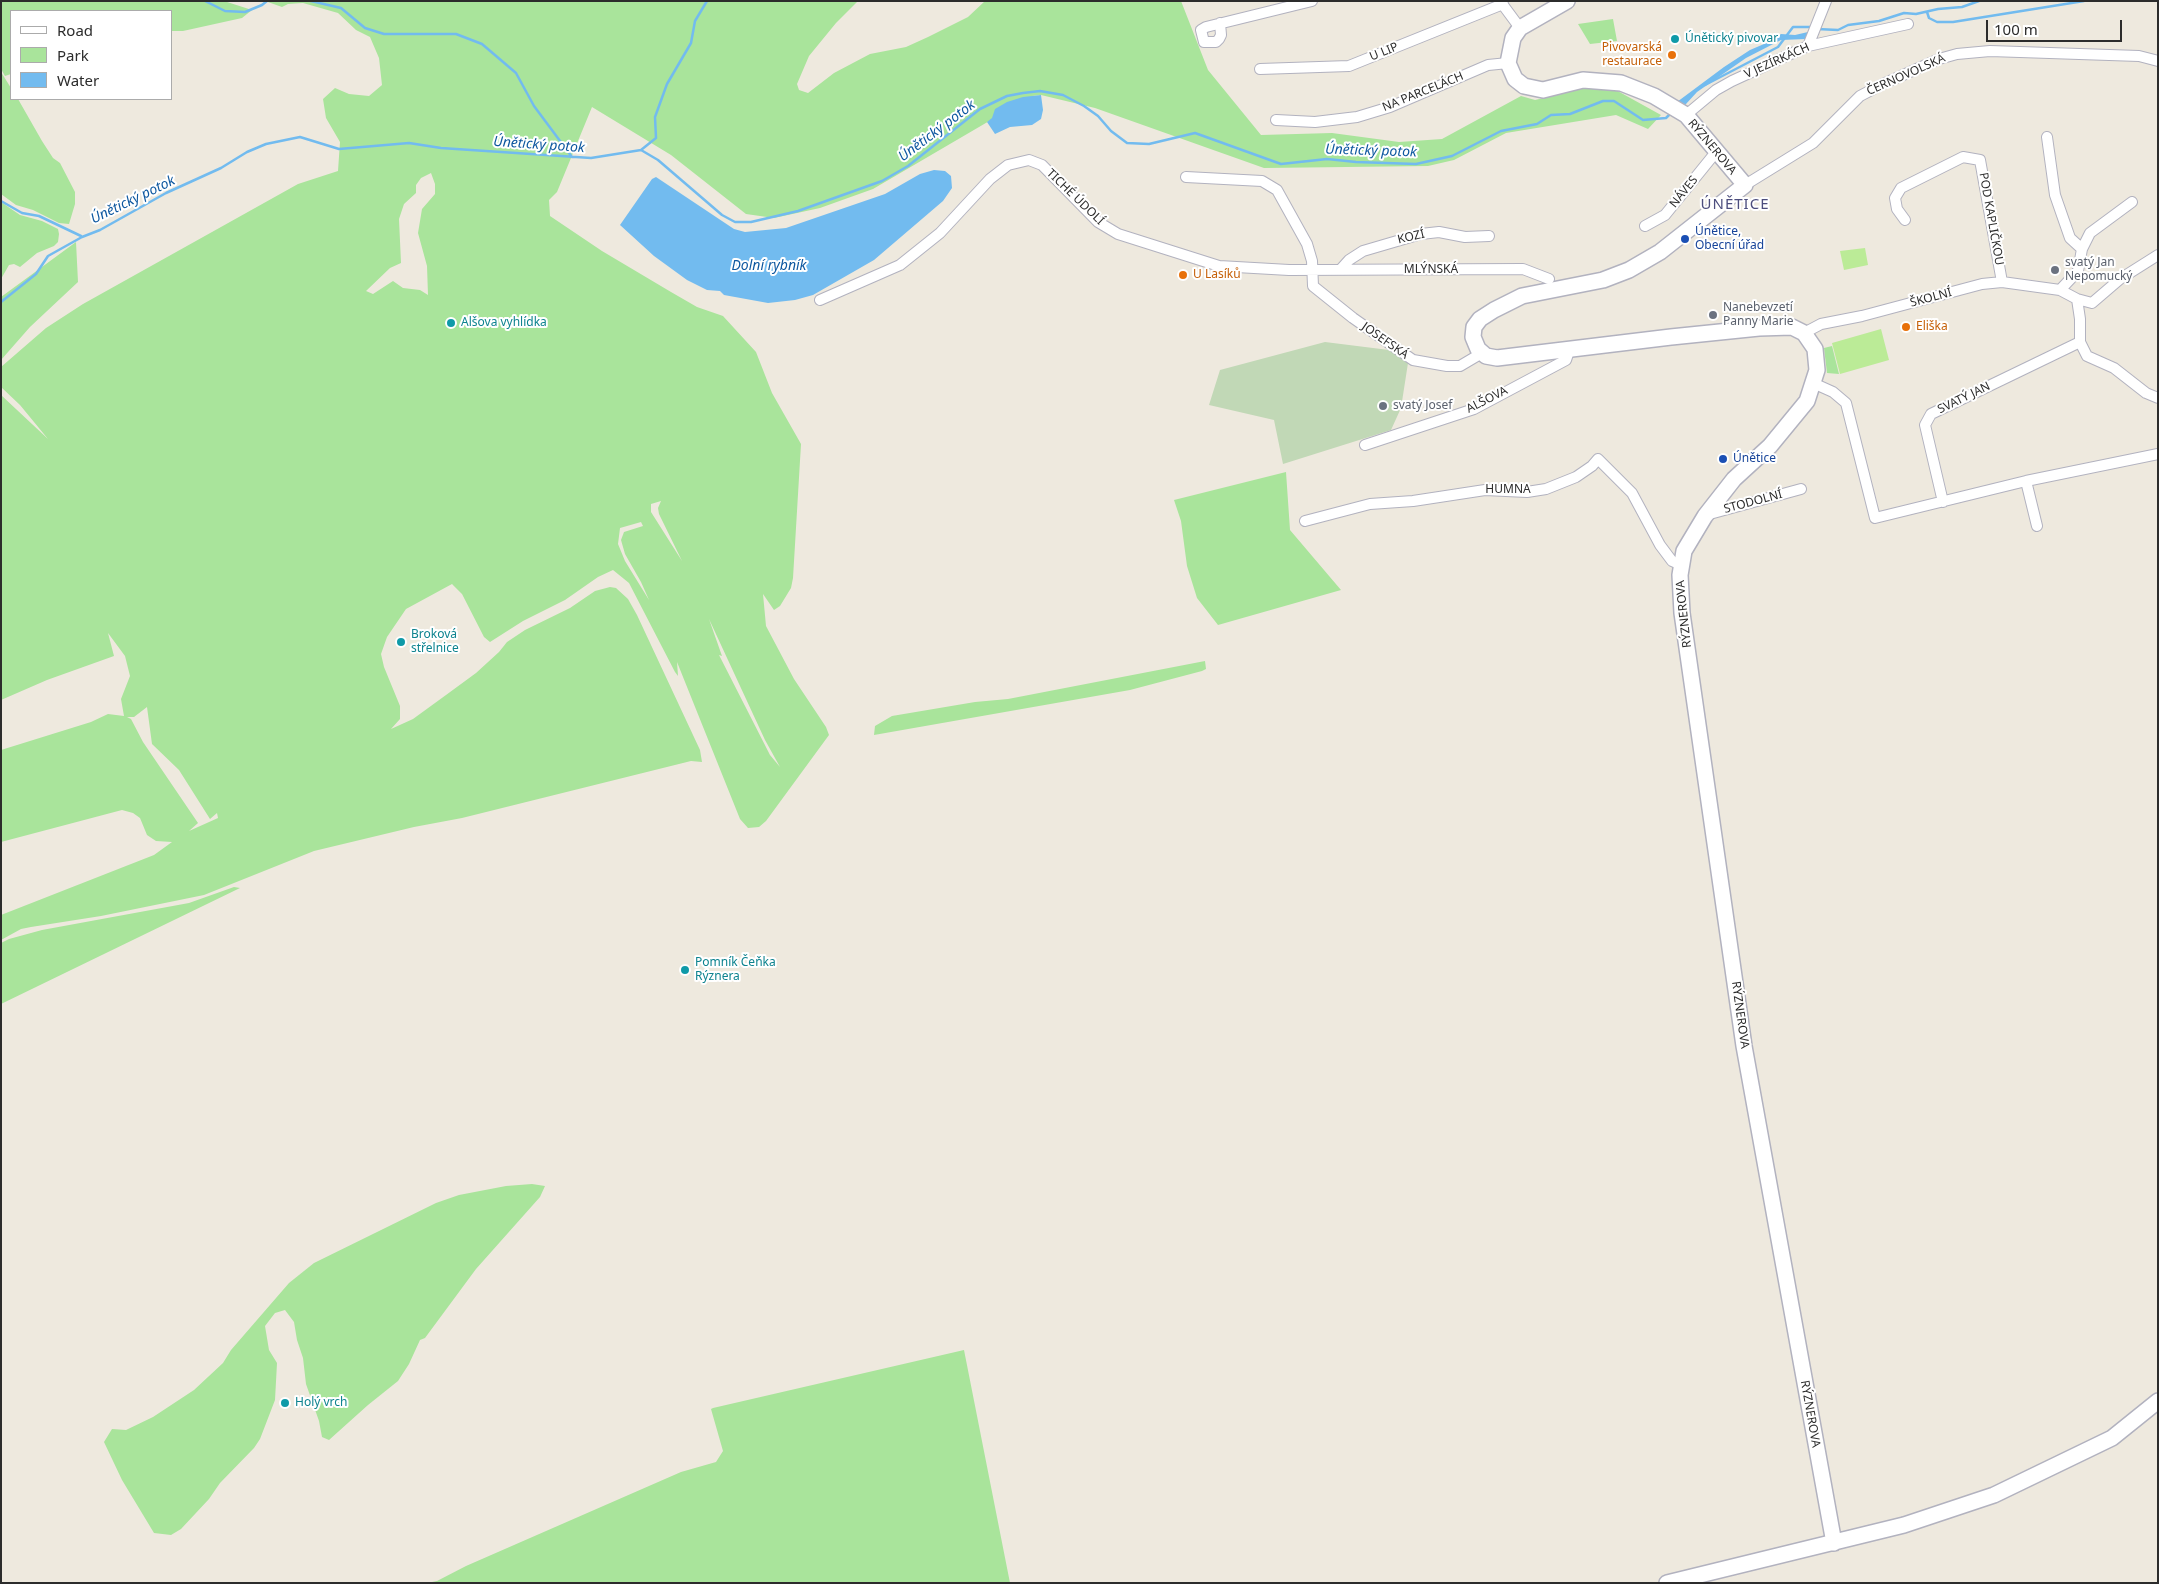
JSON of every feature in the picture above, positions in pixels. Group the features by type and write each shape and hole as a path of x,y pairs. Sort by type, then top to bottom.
{"street":[{"path":"1220,23 1312,1"},
{"path":"1508,64 1513,38 1520,28 1567,1"},
{"path":"1809,44 1814,27 1826,1"},
{"path":"1501,3 1520,28"},
{"name":"U LIP","path":"1260,69 1349,66 1501,3"},
{"name":"V JEZÍRKÁCH","path":"1686,115 1716,90 1809,44 1908,24"},
{"name":"ČERNOVOLSKÁ","path":"1745,185 1813,143 1860,96 1948,56 1990,51 2139,56 2158,61"},
{"name":"RÝZNEROVA","path":"1482,353 1474,342 1473,330 1478,321 1488,314 1522,296 1603,280 1629,270 1660,252 1745,185 1686,115 1671,105 1621,83 1608,81 1583,80 1543,90 1533,89 1515,79 1508,64"},
{"name":"NA PARCELÁCH","path":"1276,120 1315,122 1357,117 1390,108 1488,65 1508,64"},
{"path":"2047,137 2055,195 2070,238 2082,249"},
{"name":"NÁVES","path":"1645,226 1665,215 1716,152"},
{"name":"POD KAPLIČKOU","path":"1905,220 1897,209 1895,198 1901,188 1963,157 1980,160 2002,282"},
{"name":"TICHÉ ÚDOLÍ","path":"820,300 900,265 940,233 990,179 1008,165 1029,160 1042,165 1098,222 1125,237 1219,266 1311,270"},
{"name":"JOSEFSKÁ","path":"1186,177 1262,181 1277,190 1307,244 1312,261 1313,286 1353,318 1413,360 1447,366 1460,366 1482,353"},
{"path":"2132,202 2090,233 2082,249 2078,271 2060,290 2077,299 2092,303 2120,279 2158,255"},
{"name":"KOZÍ","path":"1340,270 1349,260 1363,251 1421,234 1439,232 1465,237 1490,236"},
{"name":"MLÝNSKÁ","path":"1311,270 1523,269 1548,279"},
{"name":"ŠKOLNÍ","path":"1804,333 1821,324 1862,316 1982,284 2002,282 2060,290"},
{"path":"2077,299 2080,320 2080,342 2087,356 2114,368 2146,393 2158,398"},
{"path":"1482,353 1489,358 1497,358 1570,348 1759,328 1792,327 1804,333"},
{"name":"RÝZNEROVA","path":"1804,333 1815,349 1817,370 1807,401 1770,446 1734,479 1705,516 1684,552 1681,565 1682,613 1744,1046 1834,1542"},
{"name":"SVATÝ JAN","path":"1943,502 1925,425 1931,414 2080,342"},
{"name":"ALŠOVA","path":"1365,445 1474,409 1566,360 1570,348"},
{"path":"1813,383 1833,392 1846,403 1875,518 2026,481 2157,457"},
{"name":"HUMNA","path":"1305,521 1370,504 1413,501 1485,490 1526,492 1546,489 1576,477 1592,466 1598,459 1632,493 1660,544 1672,561 1681,565"},
{"path":"2026,481 2037,526"},
{"name":"STODOLNÍ","path":"1705,516 1801,489"},
{"path":"1667,1583 1904,1525 1994,1496 2112,1438 2158,1401"}],"green space":[{"path":"1,1 224,1 252,10 242,18 183,31 172,31 172,10 10,10 10,74 5,76 1,69"},
{"path":"265,1 858,1 836,23 809,56 797,84 799,90 808,93 834,73 870,54 906,47 968,17 985,1 1181,1 1208,70 1261,135 1332,133 1399,142 1442,139 1521,96 1535,100 1548,97 1571,87 1614,89 1661,115 1648,129 1616,115 1506,133 1454,160 1428,166 1264,168 1095,108 1041,95 1032,96 873,189 820,208 774,218 746,214 671,155 592,107 557,192 549,200 550,216 602,251 671,292 697,307 723,316 756,352 772,393 801,444 793,578 791,588 780,606 774,610 763,594 766,626 794,679 826,727 829,735 766,821 759,827 748,828 740,819 677,662 678,676 629,583 613,570 598,577 565,600 523,621 490,642 484,637 462,594 452,584 406,609 387,637 381,654 384,667 400,706 400,719 391,729 413,719 476,673 507,642 525,630 570,608 595,591 610,587 616,588 628,599 637,615 700,750 702,762 691,761 462,818 414,827 314,851 204,895 101,916 21,929 1,940 1,915 154,855 172,842 156,841 147,835 140,818 133,813 122,810 1,842 1,750 91,722 108,714 124,716 121,699 130,676 125,656 108,633 114,656 47,680 1,700 1,395 48,439 20,405 1,387 1,367 46,328 83,304 298,184 338,171 340,142 326,118 323,99 335,88 349,94 369,96 382,85 379,58 370,37 356,30 338,13 303,3 288,4 282,7","holes":["431,173 435,184 435,194 422,209 418,233 427,266 428,295 420,290 403,288 393,281 373,294 366,291 390,268 401,263 399,219 404,204 416,193 416,185 421,178","661,501 658,508 659,514 682,561 651,512 651,504","641,522 643,526 624,532 621,540 625,554 649,600 625,561 618,544 620,528","709,619 765,740 780,767 770,755 719,655 722,656","147,707 152,744 179,770 210,819 217,813 218,818 189,831 198,823 143,742 131,719 127,717 134,717"]},
{"path":"1613,19 1617,41 1590,44 1578,24"},
{"path":"1,72 10,86 10,100 19,100 53,158 60,163 75,192 75,204 69,224 59,223 33,210 16,205 1,194"},
{"path":"1,202 20,215 42,221 58,229 59,234 58,242 54,246 37,253 20,267 14,264 9,265 1,279"},
{"path":"76,242 78,282 30,327 1,360 1,297"},
{"path":"1865,248 1868,265 1844,270 1840,251"},
{"path":"1881,329 1889,360 1840,374 1832,343"},
{"path":"1325,342 1389,350 1400,354 1408,363 1401,408 1391,430 1283,464 1274,420 1209,405 1220,370"},
{"path":"1832,346 1839,374 1827,373 1824,348"},
{"path":"1286,472 1290,530 1341,590 1218,625 1197,598 1187,566 1181,521 1174,500"},
{"path":"1205,661 1206,669 1202,671 1130,690 874,735 875,726 892,716 975,702 1008,699"},
{"path":"234,887 240,888 1,1004 1,943 42,930 189,903"},
{"path":"532,1184 545,1186 540,1197 476,1269 425,1338 420,1340 409,1364 398,1381 329,1440 322,1437 319,1421 306,1384 303,1358 294,1322 285,1310 275,1313 265,1326 269,1350 277,1363 275,1400 260,1439 181,1529 171,1535 154,1533 122,1480 104,1442 112,1429 126,1430 153,1417 194,1390 223,1363 231,1350 289,1283 314,1263 436,1203 459,1195 506,1186"},
{"path":"964,1350 1010,1583 427,1583 437,1581 466,1566 681,1472 716,1462 723,1451 711,1409 713,1408"}],"water":[{"path":"1808,32 1806,39 1781,40 1746,58 1697,92 1675,116 1677,102 1750,50 1771,41 1781,34 1795,35"},
{"path":"1041,95 1043,110 1041,119 1032,125 1010,127 995,134 987,122 992,118 995,109 1007,102 1023,97"},
{"name":"Dolní rybník","path":"934,170 945,171 951,176 952,188 943,201 874,260 813,295 795,300 768,303 724,295 720,291 707,290 687,280 654,256 620,225 652,179 656,177 734,229 745,232 786,228 885,194 920,174"}],"waterway":[{"path":"205,1 225,11 245,12 267,1"},
{"path":"311,1 341,8 365,28 384,34 456,34 482,44 516,73 534,106 572,157"},
{"path":"641,150 656,138 655,117 667,84 691,43 695,21 707,1"},
{"name":"Únětický potok","path":"1817,29 1838,30 1848,25 1879,21 1904,13 1916,14 1938,9 1962,7 1979,1"},
{"path":"1927,12 1929,18 1937,22 1953,22 2084,1"},
{"name":"Únětický potok","path":"1705,85 1778,47 1793,27 1812,27"},
{"name":"Únětický potok","path":"1,302 36,274 48,256 82,237 100,230 166,193 221,168 247,152 266,144 300,137 339,149 409,143 441,148 591,158 641,150 658,160 722,215 735,222 751,222 798,211 882,181 908,166 980,109 1007,96 1023,93 1040,91 1063,95 1098,116 1111,131 1127,143 1149,144 1195,133 1281,164 1327,159 1416,164 1452,156 1501,131 1537,124 1551,115 1570,114 1603,101 1614,101 1643,120 1666,118 1672,112"},
{"path":"1,201 22,213 39,216 81,236"}],"place":[{"name":"Únětický pivovar","path":"1675,39"},
{"name":"Pivovarská restaurace","path":"1672,55"},
{"name":"Únětice, Obecní úřad","path":"1685,239"},
{"name":"svatý Jan Nepomucký","path":"2055,270"},
{"name":"U Lasíků","path":"1183,275"},
{"name":"Nanebevzetí Panny Marie","path":"1713,315"},
{"name":"Alšova vyhlídka","path":"451,323"},
{"name":"Eliška","path":"1906,327"},
{"name":"svatý Josef","path":"1383,406"},
{"name":"Únětice","path":"1723,459"},
{"name":"Broková střelnice","path":"401,642"},
{"name":"Pomník Čeňka Rýznera","path":"685,970"},
{"name":"Holý vrch","path":"285,1403"}],"district":[{"name":"ÚNĚTICE","path":"1735,205"}]}
